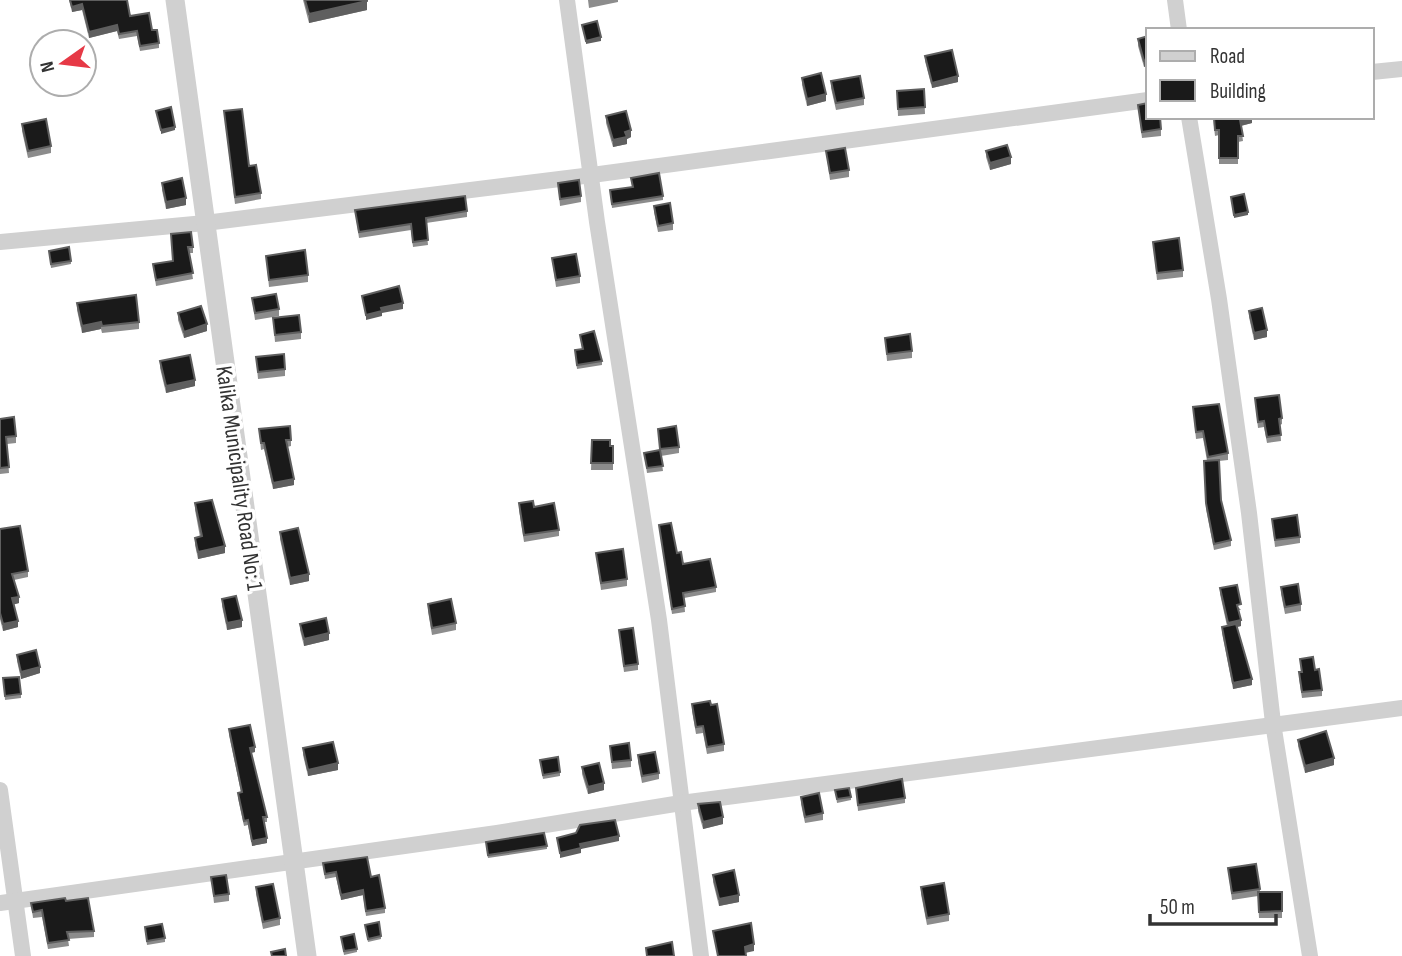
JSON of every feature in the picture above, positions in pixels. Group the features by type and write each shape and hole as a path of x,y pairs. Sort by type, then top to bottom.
{"street":[{"name":"Kalika Municipality Road No: 1","path":"175,0 307,956"},
{"path":"567,0 597,222 659,620 701,956"},
{"path":"1175,0 1179,28"},
{"path":"1374,72 1402,69"},
{"path":"0,242 205,223 592,175 1146,100"},
{"path":"1189,119 1219,299 1247,499 1273,723 1310,956"},
{"path":"7,902 497,833 681,803 1402,708"},
{"path":"0,790 7,902 23,956"}],"building":[{"path":"70,0 127,0 130,16 149,13 152,30 157,30 159,43 140,46 137,31 119,34 117,25 98,30 88,28 82,4 72,7"},
{"path":"305,0 367,0 367,1 309,14"},
{"path":"597,21 601,37 586,41 582,25"},
{"path":"1146,37 1144,61 1138,39"},
{"path":"952,50 958,76 932,83 925,56"},
{"path":"821,73 826,94 807,99 802,78"},
{"path":"860,76 864,98 836,103 831,81"},
{"path":"924,89 925,107 898,109 897,91"},
{"path":"1146,103 1146,119 1160,119 1161,129 1142,132 1138,105"},
{"path":"171,107 175,127 161,130 156,111"},
{"path":"242,109 249,166 256,165 261,193 235,197 224,111"},
{"path":"626,111 631,130 625,132 627,137 613,140 606,116"},
{"path":"46,119 51,146 28,151 22,124"},
{"path":"1214,119 1244,119 1240,120 1243,136 1238,136 1238,158 1219,158 1219,130 1215,130"},
{"path":"1007,145 1011,157 990,163 986,151"},
{"path":"845,148 849,170 830,173 826,151"},
{"path":"659,173 663,196 612,204 610,190 633,187 631,178"},
{"path":"182,178 186,198 166,202 162,183"},
{"path":"579,180 581,196 560,199 558,183"},
{"path":"1244,194 1248,212 1234,215 1231,197"},
{"path":"465,196 467,211 426,218 428,240 413,242 411,224 359,232 355,210"},
{"path":"670,203 673,223 658,226 654,206"},
{"path":"191,232 193,247 188,247 193,273 156,280 153,264 173,261 171,234"},
{"path":"1179,238 1183,270 1157,273 1153,242"},
{"path":"69,247 71,261 51,264 49,251"},
{"path":"305,250 308,275 269,280 266,256"},
{"path":"576,254 580,276 556,280 552,258"},
{"path":"399,286 403,303 366,315 362,296"},
{"path":"276,294 279,309 255,313 252,298"},
{"path":"136,295 139,322 102,326 101,322 82,326 77,303"},
{"path":"201,306 207,324 184,332 178,313"},
{"path":"1262,308 1267,330 1254,333 1249,311"},
{"path":"299,315 301,332 275,335 273,318"},
{"path":"594,331 602,361 577,365 575,350 583,349 580,335"},
{"path":"910,334 912,351 887,354 885,338"},
{"path":"284,354 285,369 258,372 256,357"},
{"path":"190,355 195,380 166,386 160,361"},
{"path":"1279,395 1281,435 1267,437 1264,421 1258,422 1255,398"},
{"path":"1219,404 1228,453 1208,457 1203,431 1196,432 1193,407"},
{"path":"14,417 16,436 6,437 9,467 0,468 0,419"},
{"path":"290,426 291,440 286,440 294,479 273,483 259,429"},
{"path":"676,426 679,447 660,449 658,429"},
{"path":"592,440 610,440 610,446 613,446 613,463 591,463"},
{"path":"660,450 663,466 647,468 644,453"},
{"path":"1219,460 1221,500 1231,540 1214,544 1206,503 1204,461"},
{"path":"212,500 225,546 198,552 195,538 202,536 195,503"},
{"path":"533,501 534,507 554,503 559,530 524,535 519,503"},
{"path":"1297,515 1300,537 1275,540 1272,519"},
{"path":"671,523 677,553 681,552 683,564 710,559 716,587 683,593 685,606 672,609 659,525"},
{"path":"20,526 28,571 12,574 19,597 12,598 18,621 3,624 0,613 0,529"},
{"path":"298,528 309,574 290,578 280,532"},
{"path":"623,549 627,579 601,583 596,553"},
{"path":"1298,584 1301,604 1285,607 1281,587"},
{"path":"1237,585 1241,604 1237,605 1241,620 1228,623 1220,588"},
{"path":"236,596 242,620 227,623 222,599"},
{"path":"451,599 456,623 432,628 428,604"},
{"path":"326,618 329,633 304,639 300,624"},
{"path":"1236,624 1252,679 1233,683 1222,627"},
{"path":"633,628 638,664 624,666 619,630"},
{"path":"36,650 40,667 21,672 17,655"},
{"path":"1313,657 1315,670 1319,669 1322,690 1302,692 1300,659"},
{"path":"19,677 21,694 5,696 3,678"},
{"path":"710,701 711,705 717,704 724,744 707,747 703,726 696,727 692,704"},
{"path":"250,725 255,747 250,748 267,817 263,817 267,838 252,841 238,793 242,792 229,729"},
{"path":"1326,731 1334,758 1305,766 1298,740"},
{"path":"333,742 338,763 308,770 303,748"},
{"path":"629,743 631,760 612,762 610,746"},
{"path":"655,752 659,773 642,776 638,755"},
{"path":"558,757 560,772 543,775 540,760"},
{"path":"599,763 604,783 588,787 582,767"},
{"path":"902,779 905,798 858,805 856,788"},
{"path":"849,788 851,797 837,799 835,790"},
{"path":"819,793 823,813 805,817 801,797"},
{"path":"720,802 723,817 703,822 698,804"},
{"path":"615,820 619,836 580,844 581,848 560,853 557,838 576,833 580,825"},
{"path":"544,833 547,846 488,855 486,842"},
{"path":"367,857 371,877 379,875 385,908 366,911 363,890 341,895 336,872 325,874 323,863"},
{"path":"1256,864 1260,889 1232,893 1228,868"},
{"path":"734,870 739,895 719,899 713,875"},
{"path":"226,875 229,894 214,896 211,877"},
{"path":"944,883 949,914 927,918 921,887"},
{"path":"273,884 280,918 263,922 256,887"},
{"path":"1258,892 1282,892 1282,911 1259,912"},
{"path":"65,898 66,901 88,898 94,931 67,932 69,940 48,943 42,910 33,912 31,903"},
{"path":"379,922 381,936 368,939 365,925"},
{"path":"751,923 754,944 745,947 746,956 718,956 713,931"},
{"path":"162,924 165,938 147,941 145,927"},
{"path":"354,934 357,949 344,951 341,937"},
{"path":"672,942 674,956 647,956 646,948"},
{"path":"285,949 286,956 272,956 271,952"}]}
